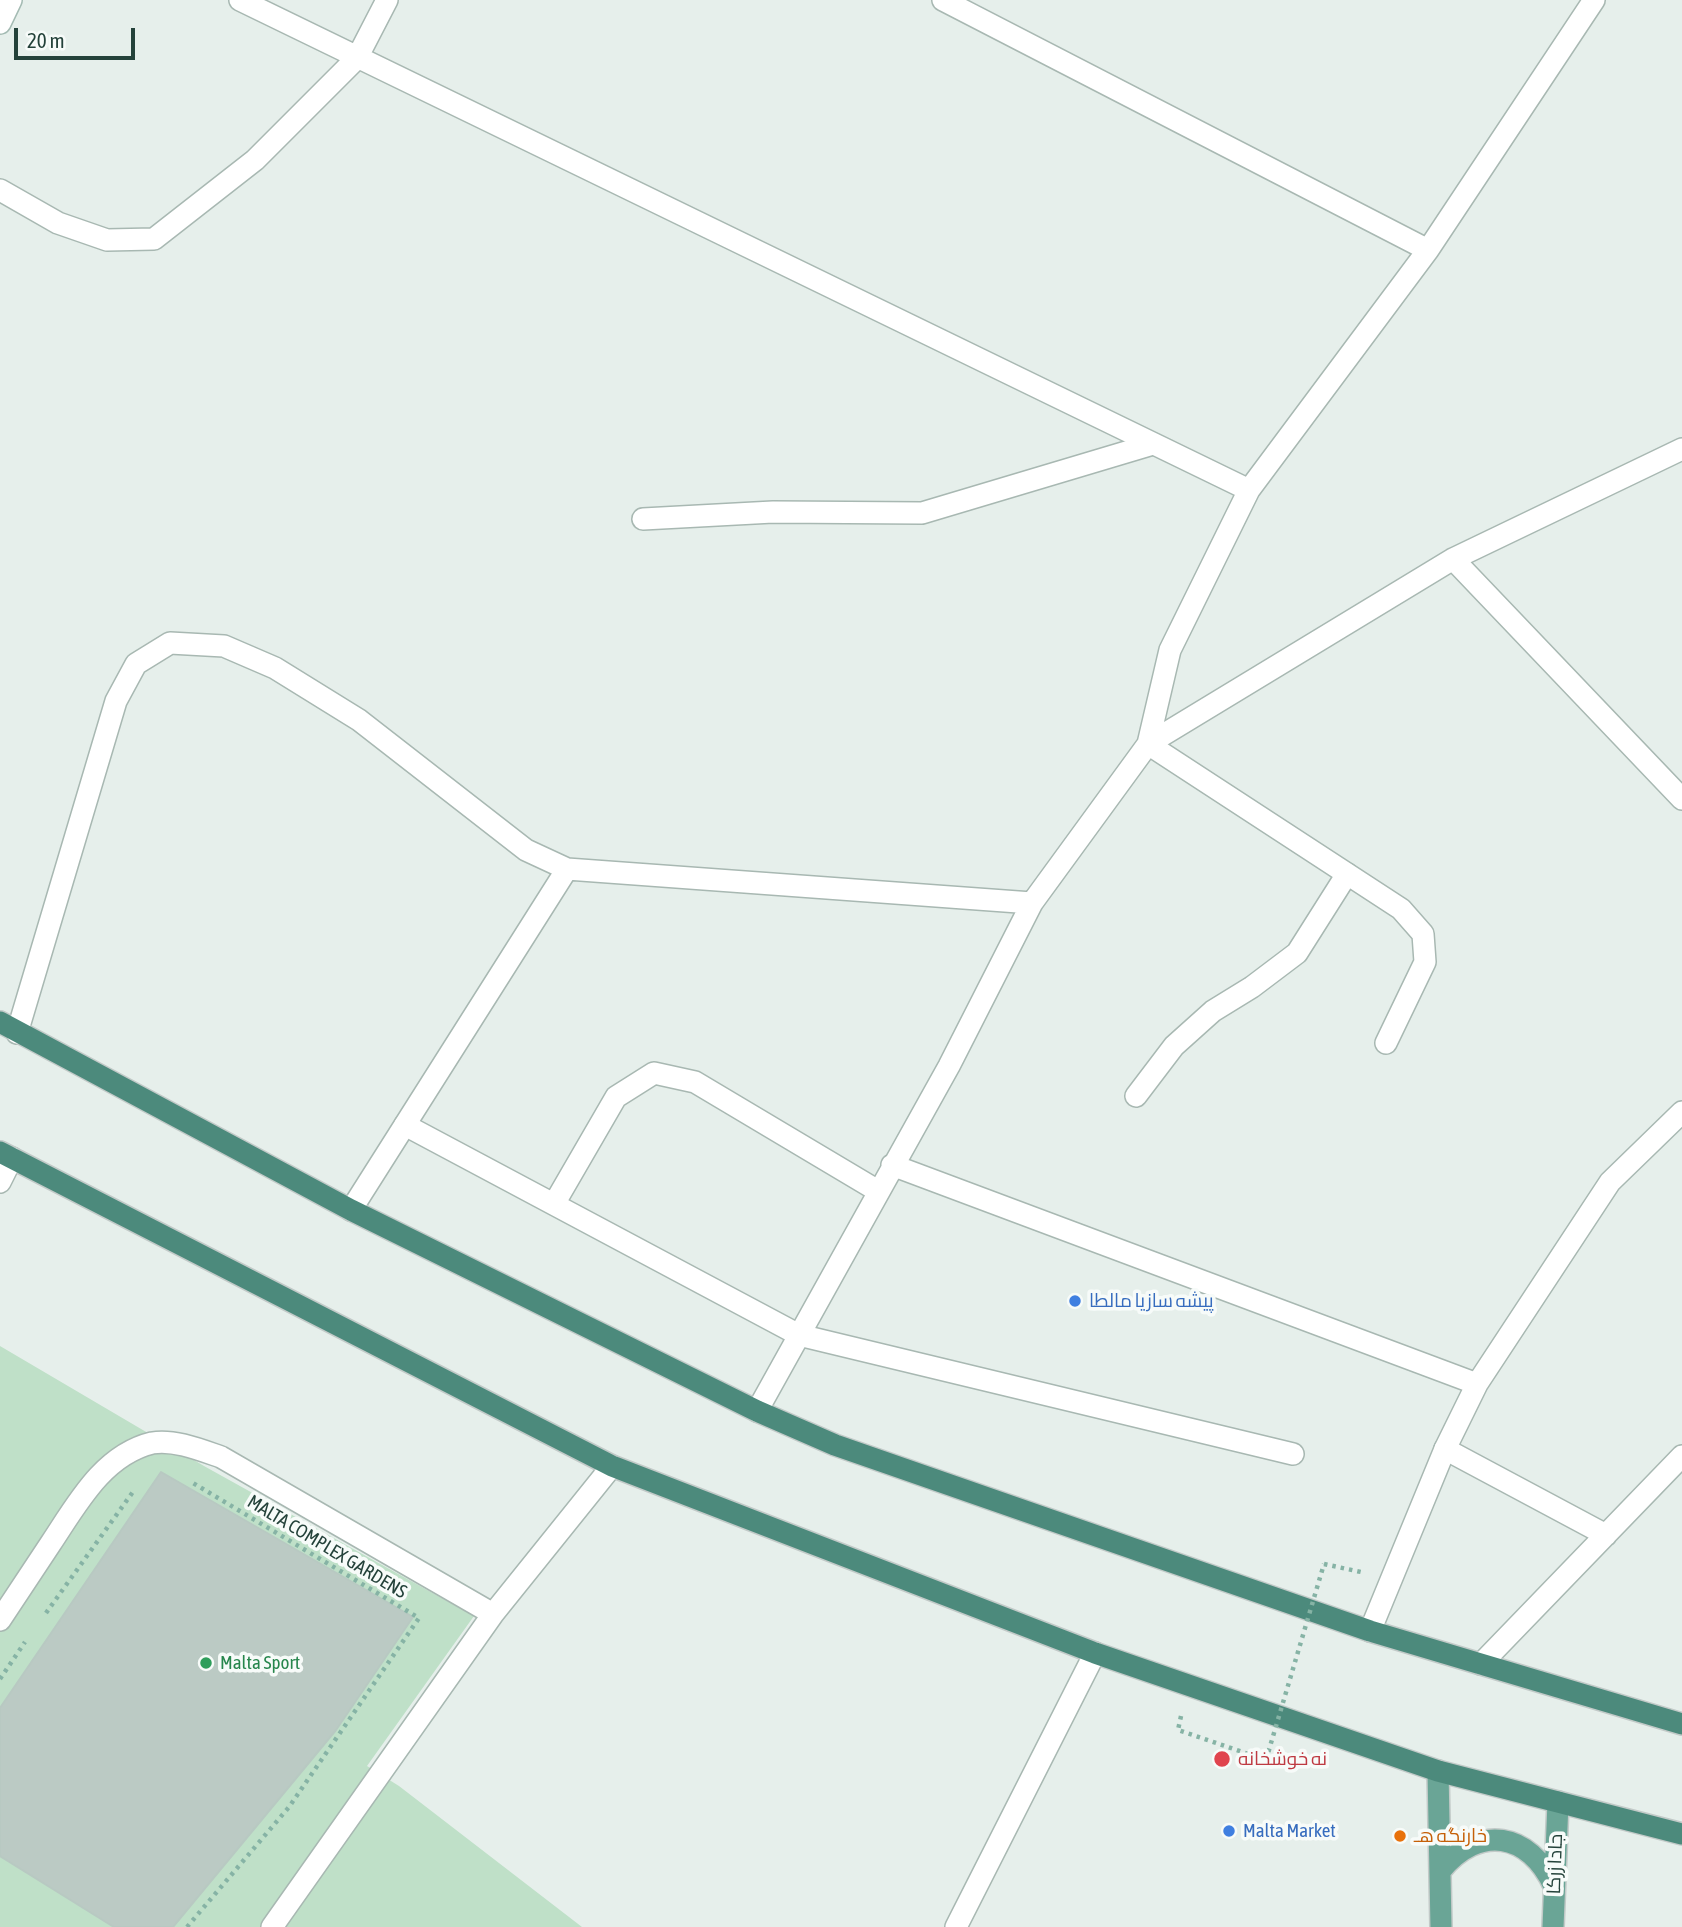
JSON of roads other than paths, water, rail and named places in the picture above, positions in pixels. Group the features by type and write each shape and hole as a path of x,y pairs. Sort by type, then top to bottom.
{"highway":[{"path":"8,1028 351,1210 758,1411 835,1445 1370,1631 1682,1724"},
{"path":"6,1155 612,1466 1095,1653 1438,1771 1682,1834"}],"main road":[{"path":"1438,1771 1441,1927"},
{"name":"جادا زرکا","path":"1553,1927 1558,1802"},
{"path":"1441,1870 1454,1854 1472,1844 1492,1840 1512,1842 1531,1852 1545,1867 1554,1886"}],"street":[{"path":"0,23 12,0"},
{"path":"240,0 1249,490"},
{"path":"0,190 58,223 107,240 154,239 255,160 357,58 387,0"},
{"path":"943,0 1428,250"},
{"path":"1148,744 1170,650 1249,490 1428,250 1594,0"},
{"path":"643,519 773,512 922,513 1153,444"},
{"path":"758,1411 892,1164 949,1066 1032,903 1148,744 1453,559 1682,449"},
{"path":"1453,559 1682,799"},
{"path":"8,1028 116,701 136,664 170,643 224,646 275,668 359,720 526,850 567,869 1032,903"},
{"path":"1148,744 1401,909 1423,933 1425,962 1386,1044"},
{"path":"351,1210 567,869"},
{"path":"1136,1096 1174,1046 1213,1012 1297,953 1348,874"},
{"path":"554,1205 617,1097 654,1073 695,1082 878,1191"},
{"path":"1370,1631 1445,1449 1476,1384 1610,1182 1682,1112"},
{"path":"405,1125 799,1335 1293,1454"},
{"path":"0,1182 6,1155"},
{"path":"892,1164 1476,1384"},
{"path":"0,1620 90,1485 113,1462 134,1450 155,1443 189,1446 221,1457 493,1614"},
{"path":"1445,1449 1606,1535"},
{"path":"1481,1664 1682,1455"},
{"path":"272,1927 493,1614 612,1466"},
{"path":"956,1927 1095,1653"}],"place":[{"name":"پيشه سازيا مالطا","path":"1075,1301"},
{"name":"Malta Sport","path":"206,1663"},
{"name":"نه خوشخانه","path":"1222,1759"},
{"name":"Malta Market","path":"1229,1831"},
{"name":"خارنگه هـ","path":"1400,1836"}]}
